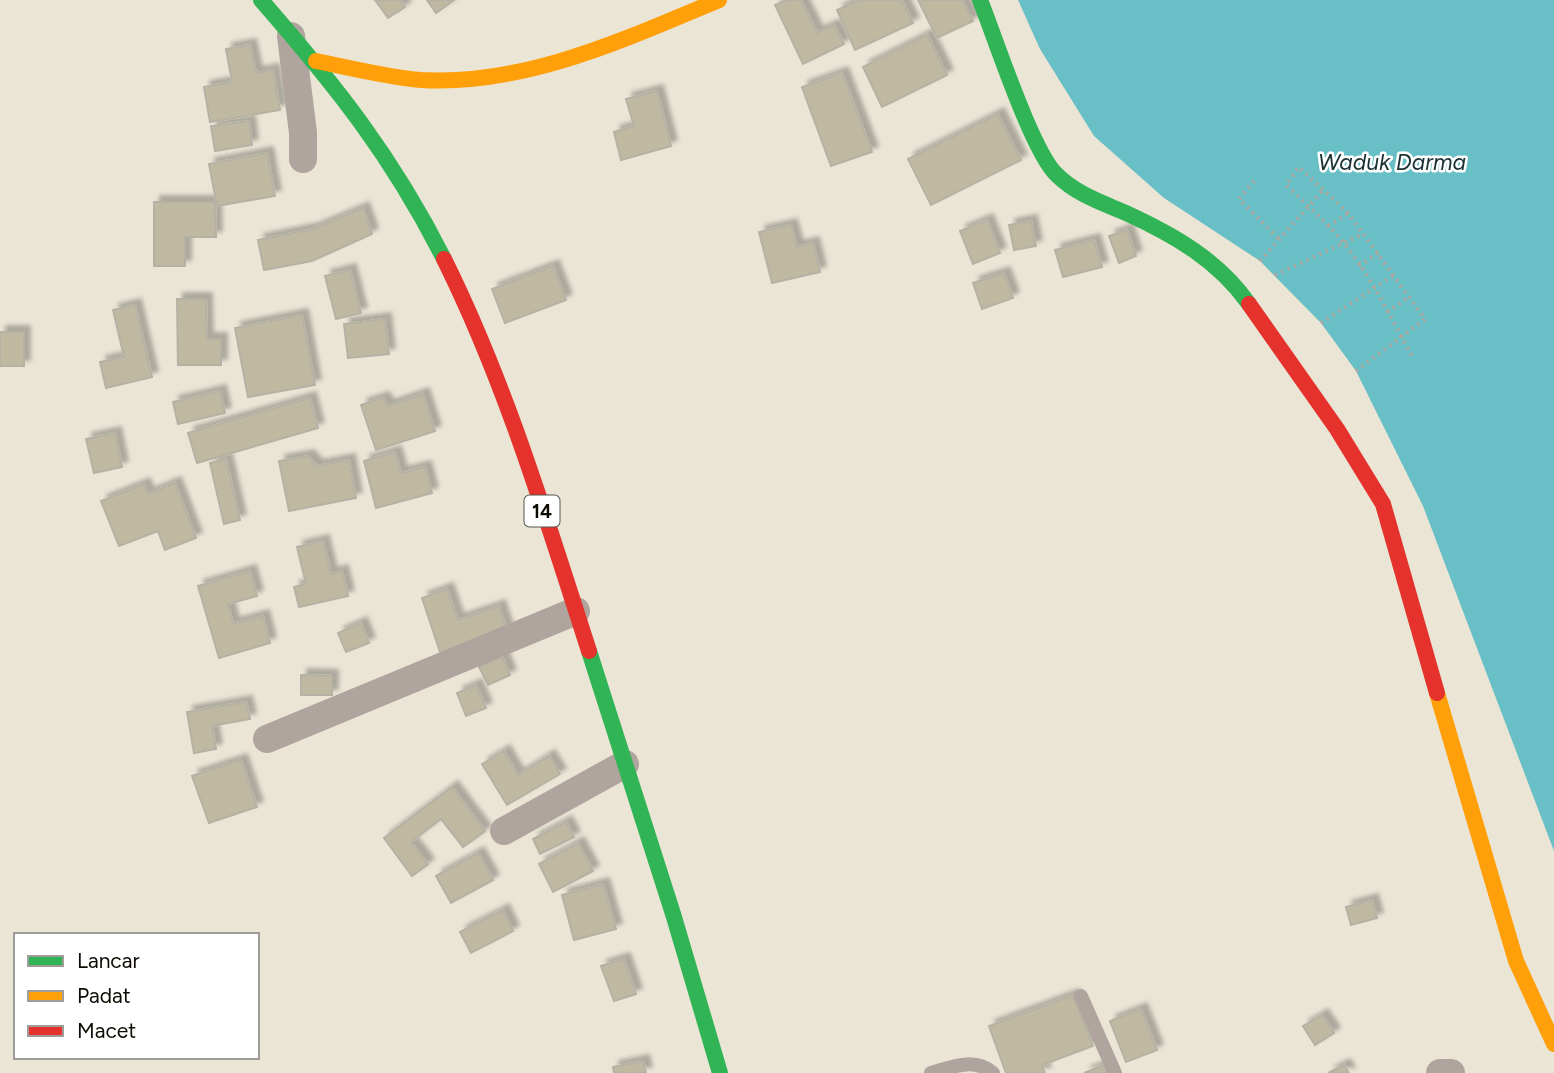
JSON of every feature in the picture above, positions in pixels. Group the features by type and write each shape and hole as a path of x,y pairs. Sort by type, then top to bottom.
{"main road":[{"name":"14","path":"261,0 316,61 373,135 428,228 472,322 510,417 576,611 682,940 720,1073"},
{"path":"316,61 435,80 507,74 577,58 719,0"},
{"path":"980,0 1035,138 1055,174 1081,193 1161,229 1208,259 1232,280 1337,429 1383,504 1516,961 1554,1044"}],"street":[{"path":"291,36 303,134 303,159"},
{"path":"267,739 576,611"},
{"path":"504,831 625,764"},
{"path":"1440,1073 1451,1073"}],"lane":[{"path":"1082,996 1115,1073"},
{"path":"931,1073 972,1063 985,1066 993,1073"}],"path":[{"path":"1356,371 1402,337 1425,319 1348,213 1299,167 1286,185 1344,243 1402,337 1413,358"},
{"path":"1254,181 1239,199 1279,239"},
{"path":"1260,261 1324,189"},
{"path":"1328,226 1348,213"},
{"path":"1275,275 1363,234"},
{"path":"1359,267 1378,253"},
{"path":"1321,323 1394,275"},
{"path":"1387,312 1409,297"}],"water":[{"name":"Waduk Darma","path":"1018,0 1554,0 1554,851 1423,506 1356,371 1321,323 1260,261 1164,198 1094,136 1040,49"}],"building":[{"path":"375,0 400,0 405,7 388,18"},
{"path":"427,0 454,0 436,13"},
{"path":"786,0 801,0 817,33 834,25 844,44 803,64 775,5"},
{"path":"860,0 902,0 913,23 855,50 837,10"},
{"path":"918,0 962,0 973,21 937,38"},
{"path":"927,35 947,75 882,107 863,67"},
{"path":"250,45 256,73 273,70 280,110 210,122 204,87 232,82 226,49"},
{"path":"842,73 872,152 831,166 802,87"},
{"path":"657,91 671,146 621,160 614,132 634,126 626,99"},
{"path":"998,114 1021,160 931,205 908,159"},
{"path":"249,121 252,145 215,151 211,126"},
{"path":"267,153 275,196 217,206 209,164"},
{"path":"154,202 215,202 216,237 185,237 185,266 154,266"},
{"path":"363,208 372,234 312,261 264,270 258,240 313,229"},
{"path":"987,220 1000,253 973,264 960,231"},
{"path":"1031,221 1036,246 1014,250 1009,225"},
{"path":"791,225 797,247 813,243 820,272 772,283 759,232"},
{"path":"1127,230 1136,256 1119,263 1109,236"},
{"path":"1094,240 1102,267 1063,277 1055,250"},
{"path":"553,266 566,300 505,323 492,289"},
{"path":"350,270 361,313 336,319 325,276"},
{"path":"1004,273 1013,298 982,309 973,283"},
{"path":"177,299 206,299 207,339 221,339 221,365 178,365"},
{"path":"135,305 152,377 106,388 100,362 124,357 113,310"},
{"path":"302,315 315,385 248,397 235,328"},
{"path":"385,319 389,354 348,358 344,324"},
{"path":"0,332 24,332 24,366 0,366"},
{"path":"220,391 225,413 178,424 173,402"},
{"path":"423,394 435,431 376,450 361,405 383,398 388,406"},
{"path":"310,398 318,428 197,463 188,433"},
{"path":"115,433 122,467 94,473 86,439"},
{"path":"395,452 401,473 425,467 432,493 376,508 364,461"},
{"path":"308,456 317,466 349,460 356,498 289,511 279,461"},
{"path":"226,459 240,520 224,524 210,463"},
{"path":"175,483 196,538 165,550 158,531 119,546 101,501 144,484 148,494"},
{"path":"323,541 331,574 342,571 348,596 299,607 294,587 306,584 297,547"},
{"path":"250,571 257,596 228,604 233,624 263,616 270,643 219,658 198,586"},
{"path":"447,589 458,620 499,606 508,633 441,655 422,598"},
{"path":"361,623 369,643 346,652 338,633"},
{"path":"502,656 510,675 488,685 479,667"},
{"path":"301,675 332,676 332,695 301,695"},
{"path":"476,685 486,708 466,716 457,693"},
{"path":"246,702 250,719 212,726 216,749 194,753 187,712"},
{"path":"504,751 518,775 549,756 560,774 507,805 482,764"},
{"path":"241,760 257,807 209,823 192,776"},
{"path":"452,787 485,831 463,847 441,819 411,842 428,864 412,876 384,838"},
{"path":"566,822 574,837 540,854 533,839"},
{"path":"578,843 593,871 553,892 539,864"},
{"path":"478,853 493,880 451,903 436,876"},
{"path":"603,884 616,929 574,940 562,895"},
{"path":"1372,900 1377,918 1351,925 1346,907"},
{"path":"503,910 513,931 471,953 460,932"},
{"path":"624,959 636,994 614,1001 601,966"},
{"path":"1073,995 1093,1046 1042,1065 1045,1073 1006,1073 989,1026"},
{"path":"1141,1009 1157,1050 1126,1062 1110,1021"},
{"path":"1322,1015 1334,1033 1315,1045 1303,1026"},
{"path":"643,1061 646,1073 614,1073 613,1067"},
{"path":"1104,1065 1107,1073 1084,1073"},
{"path":"1344,1065 1349,1073 1328,1073"}],"traffic: fast":[{"path":"261,0 314,62 383,154 444,259"},
{"path":"980,0 1026,119 1047,162 1057,175 1081,193 1144,221 1194,250 1223,274 1249,304"},
{"path":"589,651 674,917 720,1073"}],"traffic: slow":[{"path":"316,61 421,80 498,76 574,57 719,0"},
{"path":"1437,693 1516,961 1554,1044"}],"traffic: jam":[{"path":"444,259 506,403 589,651"},
{"path":"1249,304 1337,429 1383,504 1437,693"}]}
